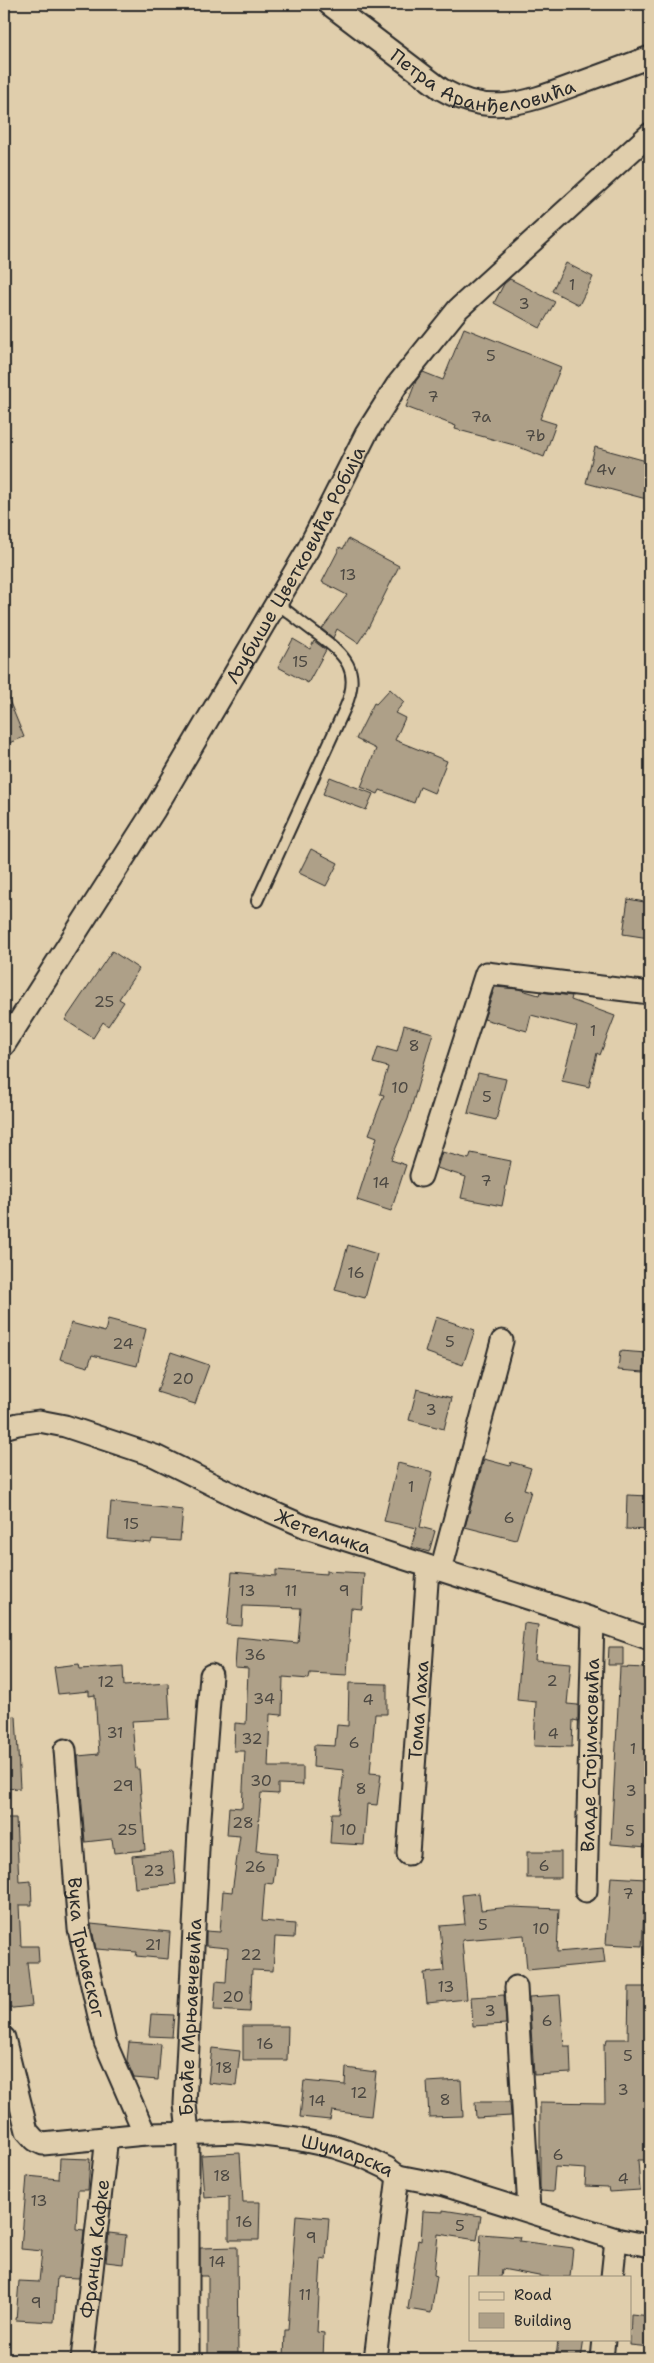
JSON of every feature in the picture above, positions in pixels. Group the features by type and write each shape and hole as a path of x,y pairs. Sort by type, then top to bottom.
{"street":[{"name":"Петра Аранђеловића","path":"329,4 441,89 459,100 478,104 503,106 527,103 650,57"},
{"name":"Љубише Цветковића Робија","path":"4,1045 155,809 316,535 366,434 396,386 444,324 650,134"},
{"path":"421,1176 486,973 650,993"},
{"name":"Тома Лаха","path":"408,1854 435,1569 502,1341"},
{"name":"Жетелачка","path":"4,1428 39,1421 65,1426 179,1466 242,1499 306,1527 650,1639"},
{"name":"Владе Стојиљковића","path":"586,1892 593,1619"},
{"name":"Браће Мрњавчевића","path":"188,2359 186,2048 198,1830 211,1674"},
{"name":"Вука Трнавског","path":"65,1750 79,1929 105,2042 145,2134"},
{"path":"516,1987 529,2210"},
{"name":"Шумарска","path":"4,2038 27,2131 35,2140 43,2144 145,2134 238,2132 296,2138 334,2147 364,2157 387,2168 398,2176 444,2185 529,2210 616,2239 650,2246"},
{"name":"Франца Кафке","path":"82,2359 107,2137"},
{"path":"375,2359 398,2176"},
{"path":"612,2276 616,2239"},
{"path":"602,2359 604,2340"}],"lane":[{"path":"257,901 345,708 351,688 349,668 341,652 276,603"}],"building":[{"path":"566,263 593,277 579,305 552,291"},
{"path":"510,279 555,302 540,328 494,303 504,284"},
{"path":"464,328 561,367 540,419 556,424 544,457 514,445 455,429 456,426 406,407 416,381 423,372 443,380"},
{"path":"595,447 650,462 650,500 586,483"},
{"path":"348,539 399,566 368,628 358,643 337,629 333,638 322,629 347,595 322,582 340,547 343,549"},
{"path":"293,639 310,649 314,641 326,650 308,683 278,667"},
{"path":"4,688 24,737 4,745"},
{"path":"390,689 404,702 395,713 405,718 395,740 447,761 434,793 420,787 414,803 380,790 378,794 361,787 376,749 356,739 374,703 376,704"},
{"path":"330,777 373,794 366,810 323,794"},
{"path":"311,849 338,863 326,886 299,873"},
{"path":"628,899 650,903 649,938 623,934"},
{"path":"112,951 139,969 119,999 124,1002 108,1026 103,1022 93,1038 65,1020"},
{"path":"495,987 518,989 539,995 540,992 572,996 571,1000 615,1016 600,1055 597,1053 589,1087 562,1081 577,1027 531,1015 527,1031 484,1019"},
{"path":"404,1025 433,1033 408,1119 391,1160 406,1165 391,1211 357,1200 377,1137 369,1134 384,1095 380,1094 388,1067 373,1063 378,1047 397,1052"},
{"path":"478,1073 506,1079 496,1120 468,1113"},
{"path":"442,1152 469,1159 471,1153 511,1161 502,1206 461,1198 466,1177 437,1168"},
{"path":"348,1245 377,1254 365,1298 335,1290"},
{"path":"436,1317 475,1330 463,1365 425,1352"},
{"path":"108,1319 146,1329 137,1366 92,1355 88,1367 60,1359 71,1323 105,1332"},
{"path":"620,1351 646,1353 644,1372 618,1370"},
{"path":"171,1352 209,1365 195,1404 157,1392"},
{"path":"417,1389 452,1398 444,1429 409,1420"},
{"path":"484,1459 510,1466 511,1462 531,1468 524,1489 531,1491 516,1540 465,1527"},
{"path":"398,1463 433,1472 420,1527 435,1531 429,1552 411,1547 417,1528 384,1521"},
{"path":"627,1495 650,1496 650,1530 626,1529"},
{"path":"111,1502 183,1510 180,1541 152,1539 151,1543 108,1539"},
{"path":"276,1570 326,1574 326,1571 364,1573 362,1609 351,1608 347,1675 310,1673 309,1679 283,1677 282,1715 270,1714 268,1767 303,1767 303,1785 278,1784 278,1794 261,1793 256,1851 277,1853 273,1884 265,1883 262,1921 295,1924 294,1938 275,1937 273,1971 252,1970 250,2012 214,2010 216,1981 226,1982 228,1948 206,1946 206,1931 220,1932 223,1891 232,1892 240,1836 227,1835 229,1807 242,1808 245,1751 234,1751 235,1723 246,1724 248,1669 235,1668 237,1637 298,1643 301,1608 243,1606 242,1626 227,1625 232,1572 276,1576"},
{"path":"524,1623 538,1625 535,1660 571,1663 567,1704 578,1705 578,1721 573,1720 572,1747 534,1746 536,1702 517,1700"},
{"path":"609,1647 623,1647 623,1665 608,1665"},
{"path":"79,1664 80,1669 123,1666 124,1686 168,1683 170,1719 132,1721 136,1769 139,1769 145,1850 114,1853 112,1839 85,1842 78,1756 99,1754 95,1695 89,1696 89,1691 58,1694 54,1667"},
{"path":"620,1667 650,1668 649,1775 646,1816 649,1816 647,1847 611,1844"},
{"path":"349,1683 387,1684 387,1714 375,1714 370,1773 381,1774 377,1805 367,1804 364,1845 330,1843 332,1813 339,1813 344,1770 313,1767 314,1745 335,1746 337,1725 348,1726"},
{"path":"16,1716 20,1788 4,1789 4,1717"},
{"path":"4,1818 16,1818 19,1882 31,1881 32,1905 19,1905 21,1946 38,1946 39,1962 27,1962 32,2006 4,2009"},
{"path":"173,1852 176,1884 135,1888 132,1856"},
{"path":"527,1852 561,1852 561,1878 527,1878"},
{"path":"611,1877 646,1879 642,1946 606,1944"},
{"path":"479,1893 481,1910 511,1907 559,1909 557,1952 603,1948 605,1963 527,1970 524,1935 462,1940 467,1999 427,2003 424,1973 444,1971 440,1926 465,1924 462,1895"},
{"path":"91,1924 170,1932 168,1959 136,1956 137,1952 96,1949"},
{"path":"629,1987 650,1987 650,2160 638,2160 640,2190 609,2192 608,2187 585,2186 586,2169 555,2167 553,2192 540,2191 540,2102 605,2103 604,2044 606,2044 607,2039 628,2039"},
{"path":"504,1995 506,2024 473,2026 471,1997"},
{"path":"560,1995 564,2046 570,2046 571,2073 534,2075 529,1997"},
{"path":"151,2014 174,2015 172,2037 149,2036"},
{"path":"243,2026 288,2026 287,2060 243,2060"},
{"path":"129,2042 161,2044 158,2080 134,2078 127,2061"},
{"path":"212,2048 240,2051 236,2086 208,2083"},
{"path":"346,2068 376,2072 371,2116 332,2111 330,2120 300,2117 304,2081 345,2085"},
{"path":"461,2080 463,2116 429,2117 427,2082"},
{"path":"475,2102 510,2102 511,2116 476,2118"},
{"path":"240,2153 243,2202 260,2202 259,2240 229,2240 229,2196 204,2198 201,2155"},
{"path":"60,2158 90,2159 88,2190 78,2190 76,2229 84,2230 79,2278 57,2277 54,2322 16,2320 19,2281 39,2282 42,2251 21,2249 27,2176 59,2179"},
{"path":"443,2210 481,2216 477,2240 438,2234 434,2275 437,2276 431,2313 408,2309 418,2240 421,2241 423,2211 443,2212"},
{"path":"296,2215 329,2218 326,2260 321,2259 317,2332 324,2333 323,2359 284,2359 285,2330 288,2330"},
{"path":"109,2233 126,2235 123,2264 106,2262"},
{"path":"481,2234 520,2237 519,2241 573,2248 570,2276 539,2276 502,2269 501,2276 478,2276"},
{"path":"237,2247 238,2359 208,2359 208,2276 200,2276 200,2248"},
{"path":"632,2314 650,2316 650,2347 630,2345 630,2340 632,2340"},
{"path":"558,2340 584,2340 581,2359 556,2359"}]}
